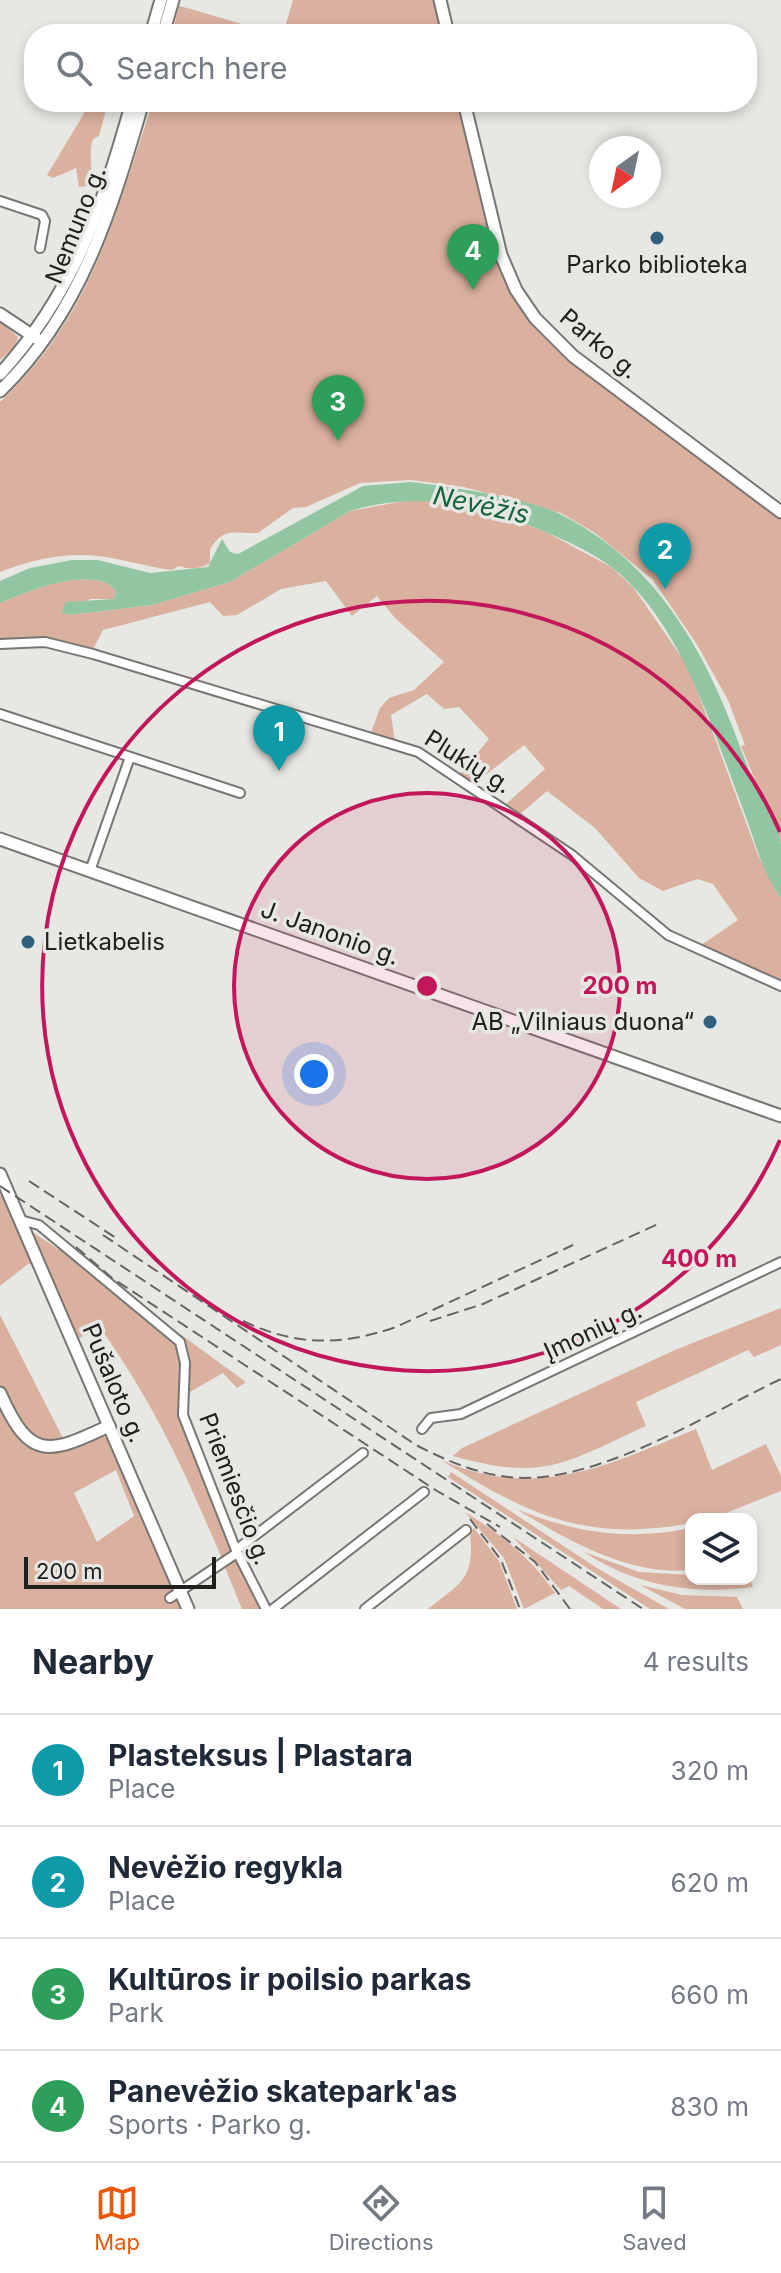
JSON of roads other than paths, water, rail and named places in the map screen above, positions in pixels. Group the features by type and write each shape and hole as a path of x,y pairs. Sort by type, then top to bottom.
{"main road":[{"path":"154,24 161,0"},
{"path":"166,24 173,0"},
{"path":"440,0 446,24"},
{"name":"Nemuno g.","path":"0,374 38,340 69,280 92,231 129,112"},
{"name":"Nemuno g.","path":"0,391 38,340 96,249 140,112"},
{"name":"Parko g.","path":"466,112 501,255 516,290 535,318 573,356 781,512"},
{"path":"0,314 38,340"},
{"name":"J. Janonio g.","path":"0,839 781,1116"},
{"name":"Pušaloto g.","path":"0,1174 109,1426 175,1595 188,1609"},
{"path":"0,1393 19,1430 40,1445 66,1446 109,1426"}],"street":[{"path":"0,201 42,215 45,221 40,248"},
{"name":"Plukių g.","path":"0,644 45,642 93,654 418,752 572,855 668,935 781,986"},
{"path":"0,714 240,793"},
{"path":"90,871 130,757"},
{"name":"Priemiesčio g.","path":"20,1220 39,1225 180,1342 185,1363 183,1415 236,1552 266,1609"},
{"name":"Įmonių g.","path":"422,1429 431,1418 461,1414 781,1262"},
{"path":"175,1595 236,1552 363,1453"},
{"path":"273,1609 424,1492"},
{"path":"365,1609 466,1530"}],"water":[{"name":"Nevėžis","path":"411,482 508,498 560,514 595,535 653,587 697,651 775,823 781,844 781,898 763,866 692,678 656,615 635,588 600,559 557,537 502,515 438,502 372,505 350,511 230,582 152,605 69,615 62,612 66,602 114,599 116,591 106,583 92,580 60,582 0,603 0,581 30,568 72,560 98,560 150,573 208,567 222,539 230,552 238,554 363,486"}],"railway":[{"path":"29,1181 116,1238"},
{"path":"0,1186 643,1609"},
{"path":"430,1321 483,1304 658,1224"},
{"path":"103,1235 416,1445 460,1465 496,1475 541,1477 611,1460 781,1379"},
{"path":"243,1321 300,1339 356,1338 396,1327 573,1245"},
{"path":"76,1247 112,1278 437,1491 500,1527"},
{"path":"470,1519 501,1560 520,1609"},
{"path":"487,1524 535,1562 570,1609"}],"place":[{"name":"Parko biblioteka","path":"657,238"},
{"name":"Panevėžio skatepark'as","path":"473,290"},
{"name":"Kultūros ir poilsio parkas","path":"338,441"},
{"name":"Nevėžio regykla","path":"665,589"},
{"name":"Plasteksus | Plastara","path":"279,771"},
{"name":"Lietkabelis","path":"28,942"},
{"name":"AB „Vilniaus duona“","path":"710,1022"}]}
